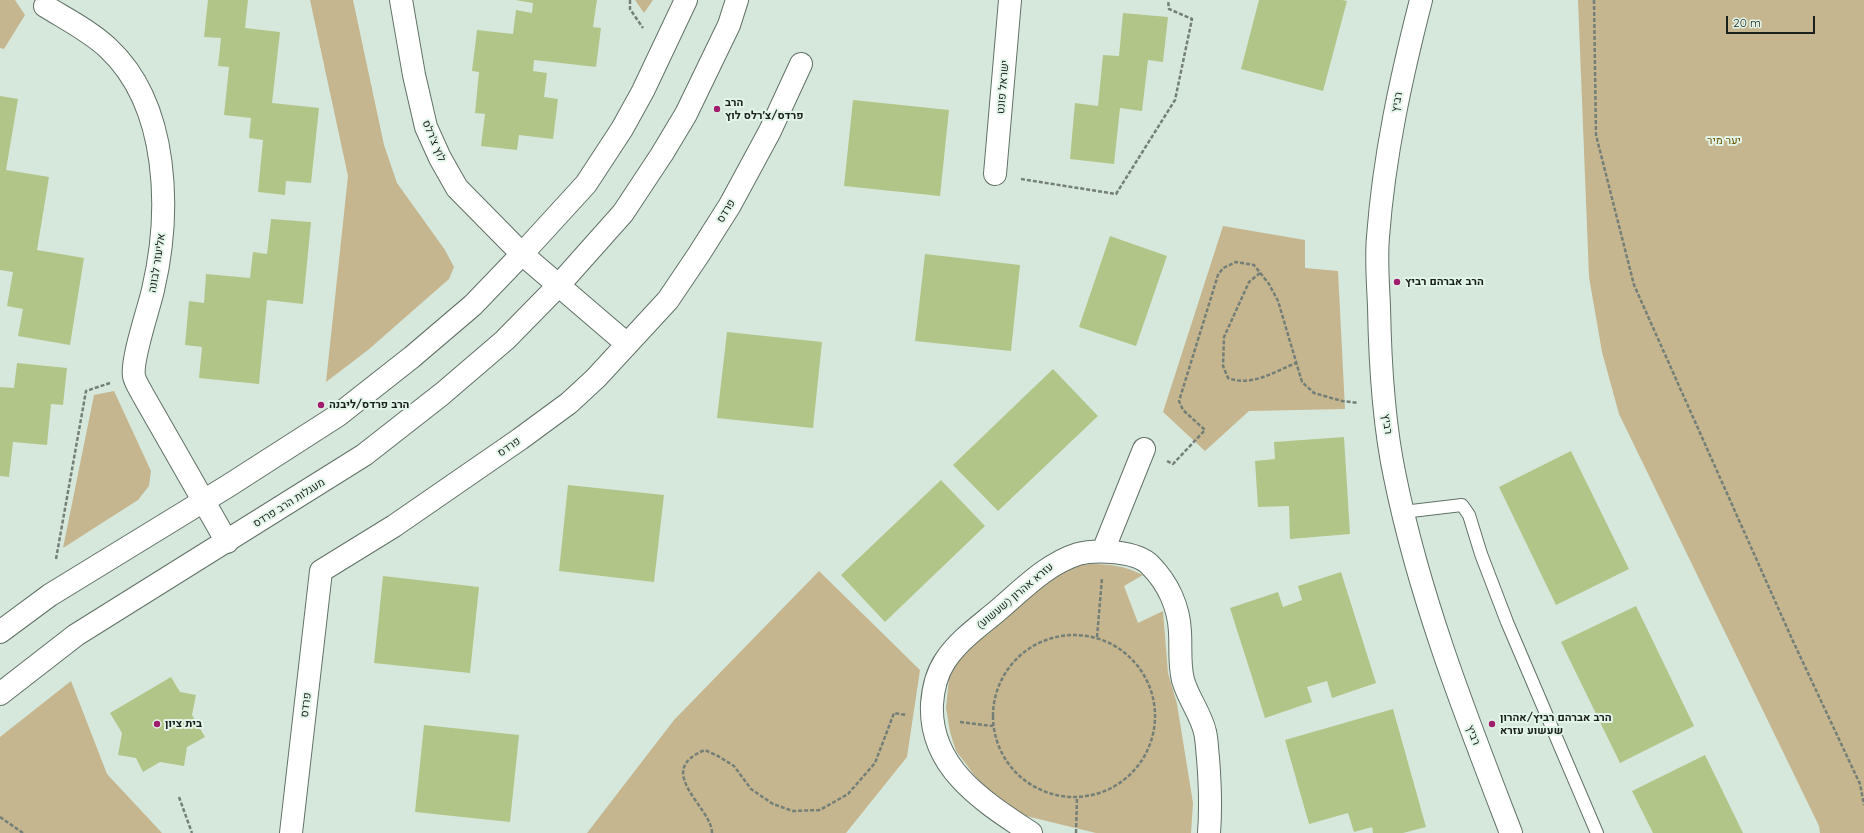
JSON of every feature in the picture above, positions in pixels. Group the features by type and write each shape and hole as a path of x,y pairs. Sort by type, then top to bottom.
{"street":[{"name":"לוץ צ'רלס","path":"401,0 414,75 426,127 440,158 457,188 522,254 627,344"},
{"path":"0,632 50,595 203,501 337,416 412,357 473,305 586,184 622,129 643,91 686,0"},
{"path":"558,286 623,213 662,154 686,114 729,25 737,0"},
{"name":"ישראל פונט","path":"995,174 1010,0"},
{"name":"רביץ","path":"1421,0 1402,74 1385,163 1378,239 1380,369 1394,476 1421,583 1451,678 1511,833"},
{"name":"אליעזר לבונה","path":"45,6 83,29 108,48 130,74 148,110 159,151 163,192 162,237 153,289 136,356 134,376"},
{"name":"פרדס","path":"291,833 321,571 394,526 538,426 569,403 596,378 668,300 711,236 770,131 801,64"},
{"name":"מעגלות הרב פרדס","path":"0,694 76,635 364,455 442,394 505,340 558,286"},
{"path":"134,376 143,395 227,542"},
{"path":"1103,551 1144,449"},
{"name":"עזרא אהרון (שעשוע)","path":"1031,833 984,800 958,776 942,754 931,718 933,691 944,662 961,642 1055,563 1080,554 1103,551 1127,554 1149,564 1169,590 1178,613 1181,633 1180,662 1183,680 1205,732 1210,788 1208,833"}],"lane":[{"path":"1403,512 1462,505 1469,515 1481,554 1507,622 1597,833"}],"path":[{"path":"995,174 1116,194 1175,100 1192,19 1169,9 1168,0"},
{"path":"1594,0 1596,135 1634,285 1792,639 1860,784 1864,805"},
{"path":"1144,449 1173,464 1205,430 1184,410 1179,400 1218,275 1224,268 1236,262 1254,266 1269,284 1278,301 1302,382 1314,393 1342,401 1384,406"},
{"path":"1260,273 1249,282 1224,337 1223,366 1228,378 1238,382 1252,381 1296,363"},
{"path":"50,595 86,391 134,376"},
{"path":"1097,637 1103,551"},
{"path":"1074,634 1097,637 1121,649 1140,667 1152,690 1156,715 1152,740 1140,763 1132,772 1123,781 1101,793 1077,798 1053,794 1031,785 1013,770 1000,749 993,726 994,703 1000,681 1013,662 1030,647 1052,637 1074,634"},
{"path":"712,833 708,817 692,798 684,782 684,768 693,754 704,750 718,756 734,766 751,789 773,804 793,811 820,810 848,794 875,762 894,713 993,726"},
{"path":"179,797 192,833"},
{"path":"1076,833 1077,798"},
{"path":"0,817 23,833"}],"green space":[{"path":"0,0 15,0 25,15 4,49 0,48"},
{"path":"310,0 353,0 384,145 397,183 445,250 454,267 449,279 368,350 326,382 348,176"},
{"path":"635,0 653,0 644,13"},
{"name":"יער מיר","path":"1578,0 1864,0 1864,833 1820,833 1819,826 1619,414 1602,352 1589,277"},
{"path":"1223,226 1305,240 1305,268 1338,271 1345,409 1249,411 1205,451 1163,412"},
{"path":"114,391 151,471 149,486 138,500 63,548 94,395"},
{"path":"1090,564 1117,566 1130,569 1143,575 1124,586 1138,623 1163,611 1168,673 1177,704 1193,803 1191,833 1096,833 1022,815 994,796 975,776 956,751 950,732 946,708 949,678 961,654 1048,579 1067,567"},
{"path":"819,571 920,670 907,757 846,833 587,833 674,720"},
{"path":"71,681 107,774 162,833 0,833 0,737"}],"building":[{"path":"208,0 248,0 245,28 280,32 272,103 319,108 311,183 286,181 285,195 258,192 263,140 249,138 251,118 224,115 229,67 218,66 221,38 204,37"},
{"path":"515,0 597,0 593,27 601,28 596,67 534,60 533,71 547,73 544,97 558,99 553,139 519,135 517,150 481,146 485,114 475,113 479,72 472,71 477,30 513,34 516,10 532,13 533,3"},
{"path":"1259,0 1347,1 1323,91 1241,69"},
{"path":"1123,13 1168,17 1163,62 1148,60 1142,111 1120,108 1114,164 1070,159 1075,103 1098,106 1103,55 1119,56"},
{"path":"0,96 18,99 6,170 49,177 37,250 84,258 70,345 18,336 23,309 7,306 13,272 0,270"},
{"path":"853,100 949,110 940,196 844,186"},
{"path":"271,219 311,222 303,304 267,300 259,384 199,378 202,347 185,345 189,301 204,303 206,274 250,278 253,252 267,254"},
{"path":"1110,236 1167,256 1136,346 1079,327"},
{"path":"925,254 1020,265 1011,351 915,341"},
{"path":"727,332 822,342 813,428 717,418"},
{"path":"17,363 67,368 63,405 51,404 47,445 13,442 9,477 0,476 0,387 14,388"},
{"path":"1053,369 1098,416 998,511 953,465"},
{"path":"1344,437 1350,534 1290,539 1289,506 1258,507 1255,461 1275,459 1274,442"},
{"path":"1571,451 1629,569 1556,605 1499,487"},
{"path":"941,480 985,526 885,622 841,575"},
{"path":"568,485 664,495 654,582 559,571"},
{"path":"1341,572 1376,683 1332,698 1327,681 1307,687 1312,702 1265,718 1230,608 1278,592 1283,607 1302,600 1298,586"},
{"path":"383,576 479,587 470,673 374,663"},
{"path":"1636,606 1694,726 1620,763 1561,642"},
{"name":"בית ציון","path":"171,677 180,692 196,695 192,715 205,737 187,747 184,766 160,762 143,772 136,758 118,755 122,733 110,713"},
{"path":"1393,709 1426,827 1403,833 1373,833 1372,827 1354,832 1348,813 1309,824 1285,740"},
{"path":"424,725 519,735 510,822 415,812"},
{"path":"1705,755 1743,833 1653,833 1632,791"}],"place":[{"name":"הרב פרדס/צ׳רלס לוץ","path":"717,109"},
{"name":"הרב אברהם רביץ","path":"1397,282"},
{"name":"הרב פרדס/ליבנה","path":"321,405"},
{"name":"בית ציון","path":"157,724"},
{"name":"הרב אברהם רביץ/אהרון שעשוע עזרא","path":"1492,724"}]}
